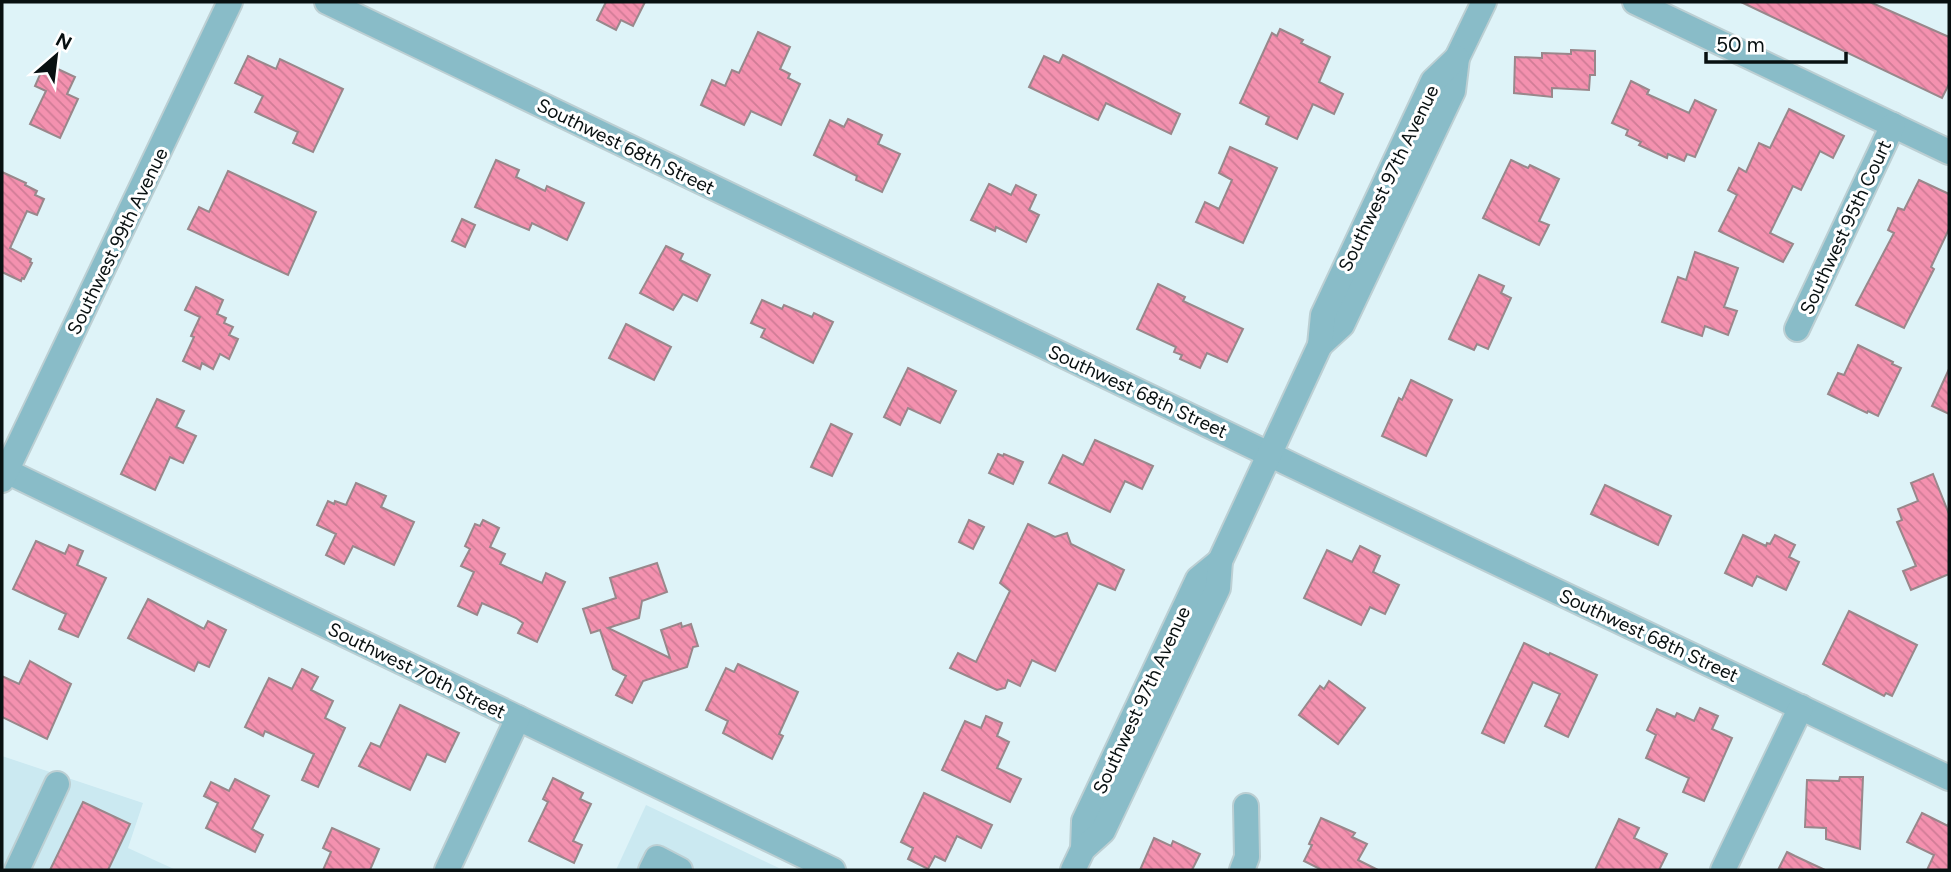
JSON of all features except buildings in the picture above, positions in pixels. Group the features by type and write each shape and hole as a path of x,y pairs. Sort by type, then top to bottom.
{"street":[{"name":"Southwest 99th Avenue","path":"3,474 230,2"},
{"name":"Southwest 68th Street","path":"327,2 1949,778"},
{"name":"Southwest 97th Avenue","path":"1078,860 1103,831 1218,588 1220,561 1320,345 1342,325 1453,91 1457,58 1484,2"},
{"path":"1635,2 1949,152"},
{"name":"Southwest 95th Court","path":"1797,329 1892,125"},
{"name":"Southwest 70th Street","path":"3,474 833,870"},
{"path":"1723,870 1801,706"},
{"path":"447,870 518,718"},
{"path":"13,862 57,784"},
{"path":"1242,870 1247,858 1246,806"},
{"path":"651,870 657,858 680,870"}],"shaded area":[{"path":"2,756 143,803 128,848 176,870 2,870"},
{"path":"646,805 783,870 616,870"}]}
